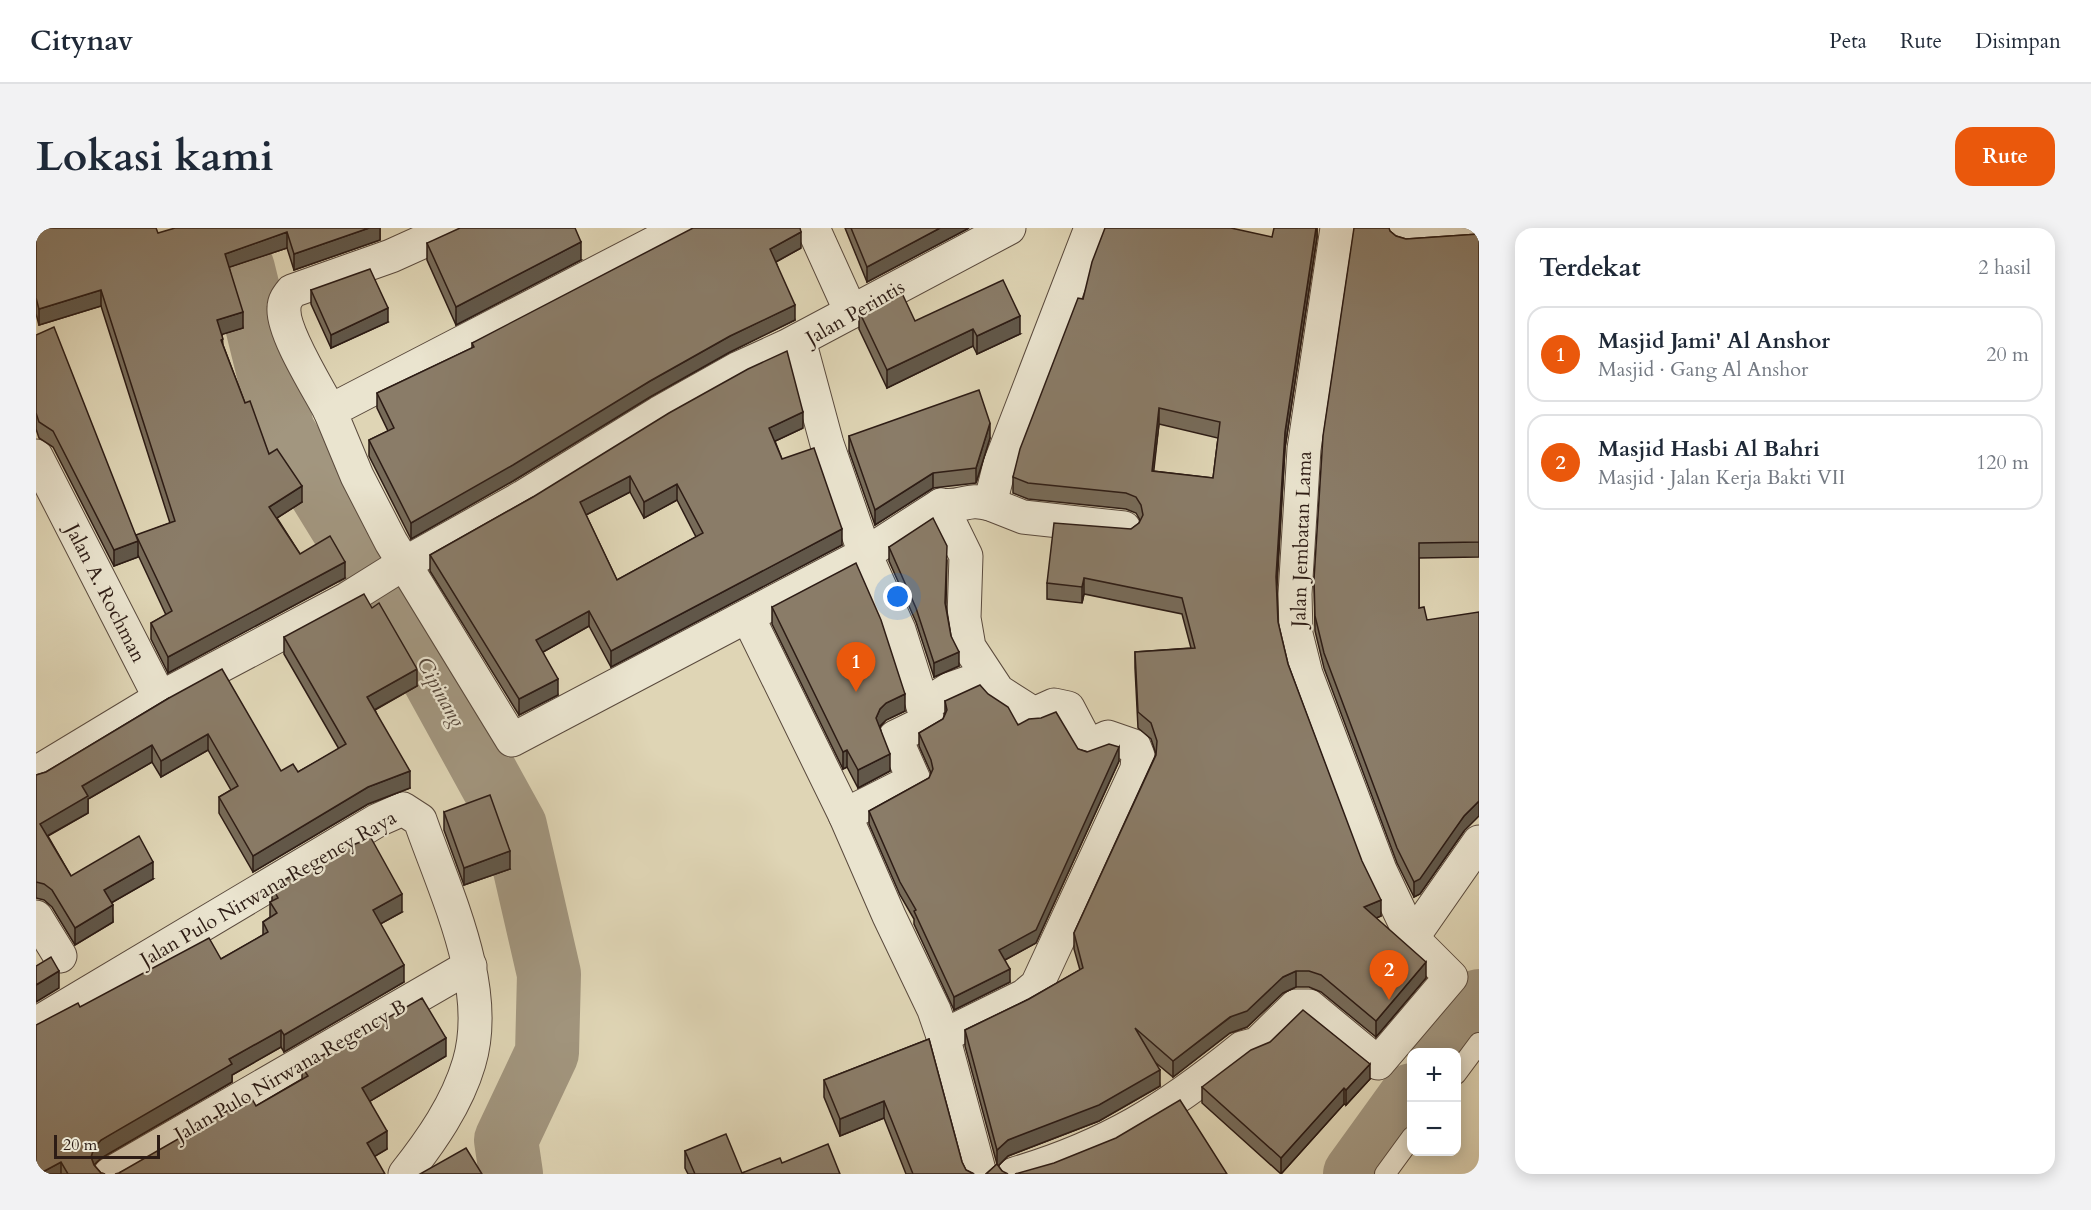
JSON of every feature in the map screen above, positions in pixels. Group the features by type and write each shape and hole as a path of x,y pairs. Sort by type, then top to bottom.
{"street":[{"path":"453,228 386,242 292,291 285,299 283,309 288,329 330,411 357,476 401,566 512,740 865,554 941,505 955,507 974,499 1023,517 1124,528"},
{"path":"330,411 683,228"},
{"path":"813,228 850,312"},
{"name":"Jalan Perintis","path":"923,706 899,630 865,554 827,444 798,340 1009,228"},
{"path":"990,504 1000,464 1091,228"},
{"name":"Jalan Jembatan Lama","path":"1337,228 1304,449 1295,594 1296,634 1306,674 1340,766 1380,870 1412,939"},
{"path":"1405,235 1479,230"},
{"path":"36,773 160,698 347,599 523,497 679,401 739,368 798,340"},
{"name":"Jalan A. Rochman","path":"36,456 160,698"},
{"path":"941,505 966,556 966,633 969,647 987,676 1005,697 1034,714 1054,705 1068,708 1087,745 1092,746 1108,737 1115,737 1135,747 1138,763 1134,777 1037,986 1024,996 943,1036"},
{"path":"748,617 845,815 943,1036 980,1174"},
{"path":"845,815 914,780 895,737 928,721 923,706 950,689 987,676"},
{"name":"Jalan Pulo Nirwana Regency Raya","path":"36,1024 378,820 403,809 420,820 470,966 475,1031 469,1064 452,1104 432,1140 405,1174"},
{"path":"1014,1174 1092,1147 1155,1114 1242,1048 1257,1044 1296,1005 1309,1006 1378,1063 1451,977 1412,939 1479,842"},
{"path":"36,917 60,956"},
{"name":"Jalan Pulo Nirwana Regency B","path":"110,1174 470,966"}],"lane":[{"path":"1461,1067 1479,1043"},
{"path":"1385,1174 1407,1144"}],"building":[{"path":"41,228 156,228 158,233 175,228 369,228 294,254 287,232 225,254 243,312 217,320 223,339 221,340 245,403 250,401 269,454 277,449 302,486 269,507 300,554 330,536 345,562 168,657 151,623 172,611 136,535 175,521 101,290 39,309 36,298 36,230"},
{"path":"460,228 575,228 581,242 456,307 427,243"},
{"path":"693,228 800,228 801,232 770,249 795,305 730,336 650,381 513,465 411,523 369,440 394,428 377,393 474,347 472,343"},
{"path":"851,228 940,228 867,267"},
{"path":"1105,228 1231,228 1272,237 1274,228 1316,228 1285,432 1276,577 1278,622 1288,664 1362,861 1381,900 1364,907 1426,962 1376,1021 1321,975 1309,971 1296,971 1283,977 1247,1011 1230,1017 1173,1061 1135,1028 1160,1070 1099,1105 1008,1140 997,1150 965,1030 1029,999 1083,968 1074,933 1156,755 1157,741 1151,723 1138,712 1135,652 1195,648 1182,598 1084,578 1082,587 1047,583 1054,523 1131,529 1139,523 1143,515 1136,497 1126,493 1028,483 1013,477 1020,449 1078,298 1083,299 1092,262","holes":["1159,408 1220,422 1213,478 1152,471"]},
{"path":"1354,228 1389,228 1396,236 1406,239 1479,234 1479,542 1419,543 1419,608 1424,607 1427,620 1479,612 1479,801 1464,816 1420,879 1414,882 1397,848 1324,653 1315,616 1314,579 1323,436"},
{"path":"370,269 388,308 331,335 311,290"},
{"path":"1003,280 1020,316 977,336 973,329 887,370 859,311 900,289 915,321"},
{"path":"54,327 138,541 114,550 53,431 39,422 36,413 36,335"},
{"path":"787,351 803,412 769,428 782,459 814,448 842,529 611,651 589,611 536,640 558,679 519,699 430,555 533,497 669,413 748,369","holes":["630,476 644,502 677,484 703,533 617,580 580,502"]},
{"path":"979,390 990,423 976,468 933,473 875,510 849,436"},
{"path":"933,518 947,546 945,603 951,636 959,652 934,663 916,608 889,547"},
{"path":"856,563 881,620 905,694 886,703 876,718 890,754 858,770 847,750 843,752 772,607"},
{"path":"364,594 372,608 379,603 417,669 367,697 410,771 368,787 253,856 219,797 238,786 208,734 161,761 152,745 82,786 88,796 40,824 71,876 139,836 153,862 104,890 113,905 75,928 52,890 36,882 36,775 46,772 222,669 281,771 293,764 298,772 346,744 284,637"},
{"path":"980,685 988,694 1008,707 1018,725 1029,719 1041,718 1056,712 1078,749 1087,752 1109,744 1119,747 1036,930 999,950 1010,969 954,997 869,811 929,778 933,769 931,760 919,733 943,719 947,710 945,701"},
{"path":"490,795 510,851 464,868 444,812"},
{"path":"371,838 402,894 373,910 404,965 284,1035 281,1030 229,1059 232,1064 101,1140 94,1148 91,1157 94,1165 105,1174 68,1174 61,1162 36,1174 36,1025 78,1003 80,1007 209,938 221,959 268,932 263,922 277,913 270,902 278,898 272,887 329,854"},
{"path":"51,957 59,971 36,985 36,966"},
{"path":"422,998 446,1038 362,1088 387,1131 367,1143 385,1174 115,1174 251,1097 256,1106 308,1076 302,1067"},
{"path":"1303,1010 1370,1064 1346,1090 1344,1088 1281,1158 1202,1087 1251,1050 1270,1042"},
{"path":"929,1039 962,1162 966,1170 974,1174 913,1174 884,1101 840,1119 824,1080"},
{"path":"1180,1100 1227,1174 1015,1174 1054,1163 1116,1138"},
{"path":"726,1134 742,1173 780,1158 782,1163 828,1144 840,1174 695,1174 685,1151"},
{"path":"466,1148 482,1174 420,1174"},
{"path":"997,1164 1002,1171 1008,1174 986,1174"}],"waterway":[{"name":"Cipinang","path":"229,228 243,269 283,431 421,655 515,826 549,974 547,1053 506,1140 511,1174"},
{"name":"Cipinang","path":"1445,1048 1479,1001"},
{"name":"Cipinang","path":"1355,1174 1407,1102"}],"place":[{"name":"Masjid Jami' Al Anshor","path":"856,692"},
{"name":"Masjid Hasbi Al Bahri","path":"1389,1000"}]}
